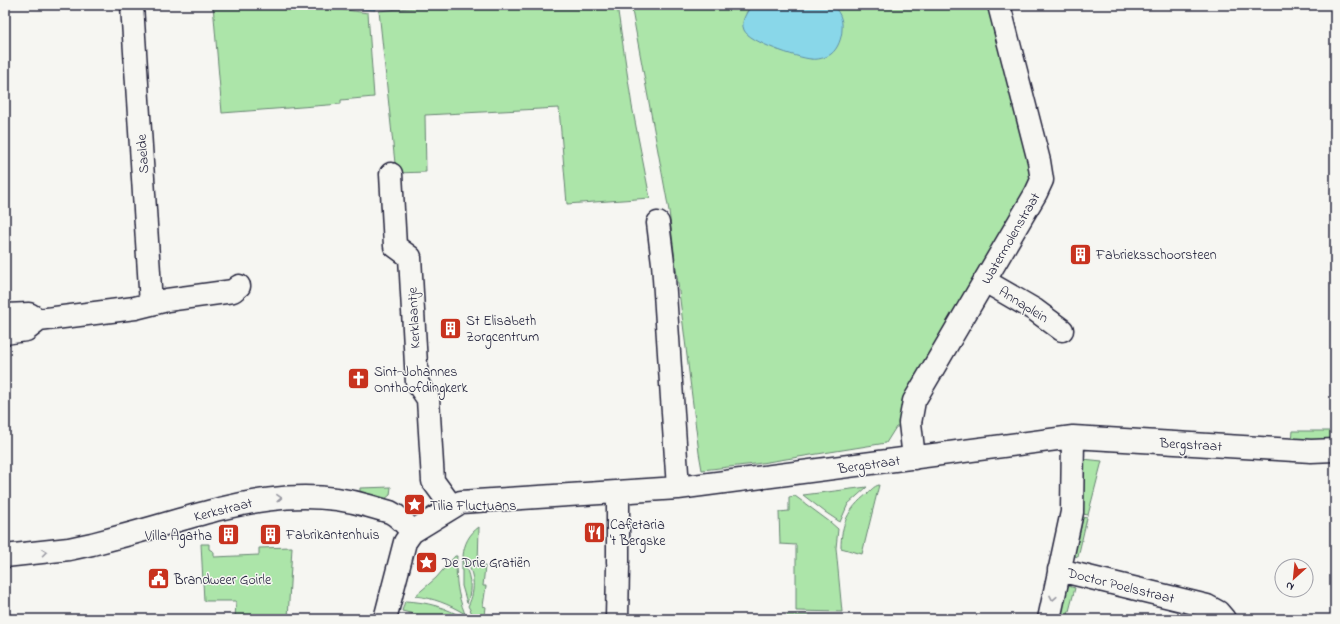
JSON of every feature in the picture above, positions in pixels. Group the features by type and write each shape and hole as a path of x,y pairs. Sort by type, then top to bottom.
{"street":[{"name":"Saelde","path":"132,5 151,304"},
{"name":"Watermolenstraat","path":"914,458 910,423 914,401 1036,194 1042,180 1039,161 999,5"},
{"name":"Kerklaantje","path":"391,174 395,246 410,257 417,383 428,399 433,481 452,507"},
{"path":"658,223 663,263 678,488"},
{"name":"Annaplein","path":"984,281 1035,310 1062,330"},
{"path":"5,333 26,330 39,320 135,308 167,300 233,291 239,286"},
{"path":"5,315 29,314 39,320"},
{"path":"1049,619 1072,512 1073,437"},
{"name":"Bergstraat","path":"412,532 461,502 678,488 1073,437 1305,451 1335,450"},
{"path":"617,619 618,492"},
{"name":"Kerkstraat","path":"5,556 69,549 233,505 274,499 302,497 332,498 350,501 390,512 402,520 412,532"},
{"path":"385,619 405,542 412,532"},
{"name":"Doctor Poelsstraat","path":"1058,574 1207,606 1218,612 1224,619"}],"green space":[{"path":"213,5 309,5 368,13 374,97 341,100 341,104 222,113"},
{"path":"439,5 617,5 632,106 650,198 567,204 559,108 425,115 426,172 396,173 379,11"},
{"path":"631,5 752,5 746,13 775,49 812,59 836,8 831,5 992,5 1031,166 1030,186 901,427 896,427 886,443 755,464 702,470 669,211"},
{"path":"1293,431 1335,431 1335,440 1292,440"},
{"path":"1083,459 1102,461 1088,515 1083,514 1084,470 1080,470"},
{"path":"879,485 862,554 841,548 842,532 850,511 874,487"},
{"path":"391,487 390,495 385,499 360,492 360,488"},
{"path":"867,487 848,504 840,522 803,495"},
{"path":"795,496 838,529 836,548 842,612 796,611 796,545 780,544 779,512 789,511 789,497"},
{"path":"1083,517 1087,518 1078,557 1071,555 1072,545 1077,546"},
{"path":"479,527 478,566 485,566 483,586 486,586 483,606 486,607 485,615 482,615 482,619 475,619 468,606 473,593 472,574 463,556 468,540 472,533"},
{"path":"201,544 209,544 209,549 214,552 214,557 259,555 259,548 292,547 288,619 235,619 236,601 204,601"},
{"path":"455,556 457,556 456,571 458,592 465,614 441,602 415,596 436,578"},
{"path":"462,560 469,575 470,581 470,592 467,603 462,586"},
{"path":"1061,584 1075,588 1067,619 1059,619"},
{"path":"405,601 436,606 451,611 465,619 434,619 402,611"},
{"path":"787,615 842,616 842,619 787,619"}],"water":[{"path":"319,5 374,5 375,10 323,6"},
{"path":"752,5 831,5 840,15 842,22 842,32 839,43 831,54 824,58 816,59 796,56 774,49 748,35 744,30 743,20"}],"place":[{"name":"Fabrieksschoorsteen","path":"1080,254"},
{"name":"St Elisabeth Zorgcentrum","path":"451,328"},
{"name":"Sint-Johannes Onthoofdingkerk","path":"359,379"},
{"name":"Tilia Fluctuans","path":"415,505"},
{"name":"Cafetaria 't Bergske","path":"594,532"},
{"name":"Fabrikantenhuis","path":"271,534"},
{"name":"Villa Agatha","path":"228,535"},
{"name":"De Drie Gratiën","path":"426,562"},
{"name":"Brandweer Goirle","path":"159,579"}]}
